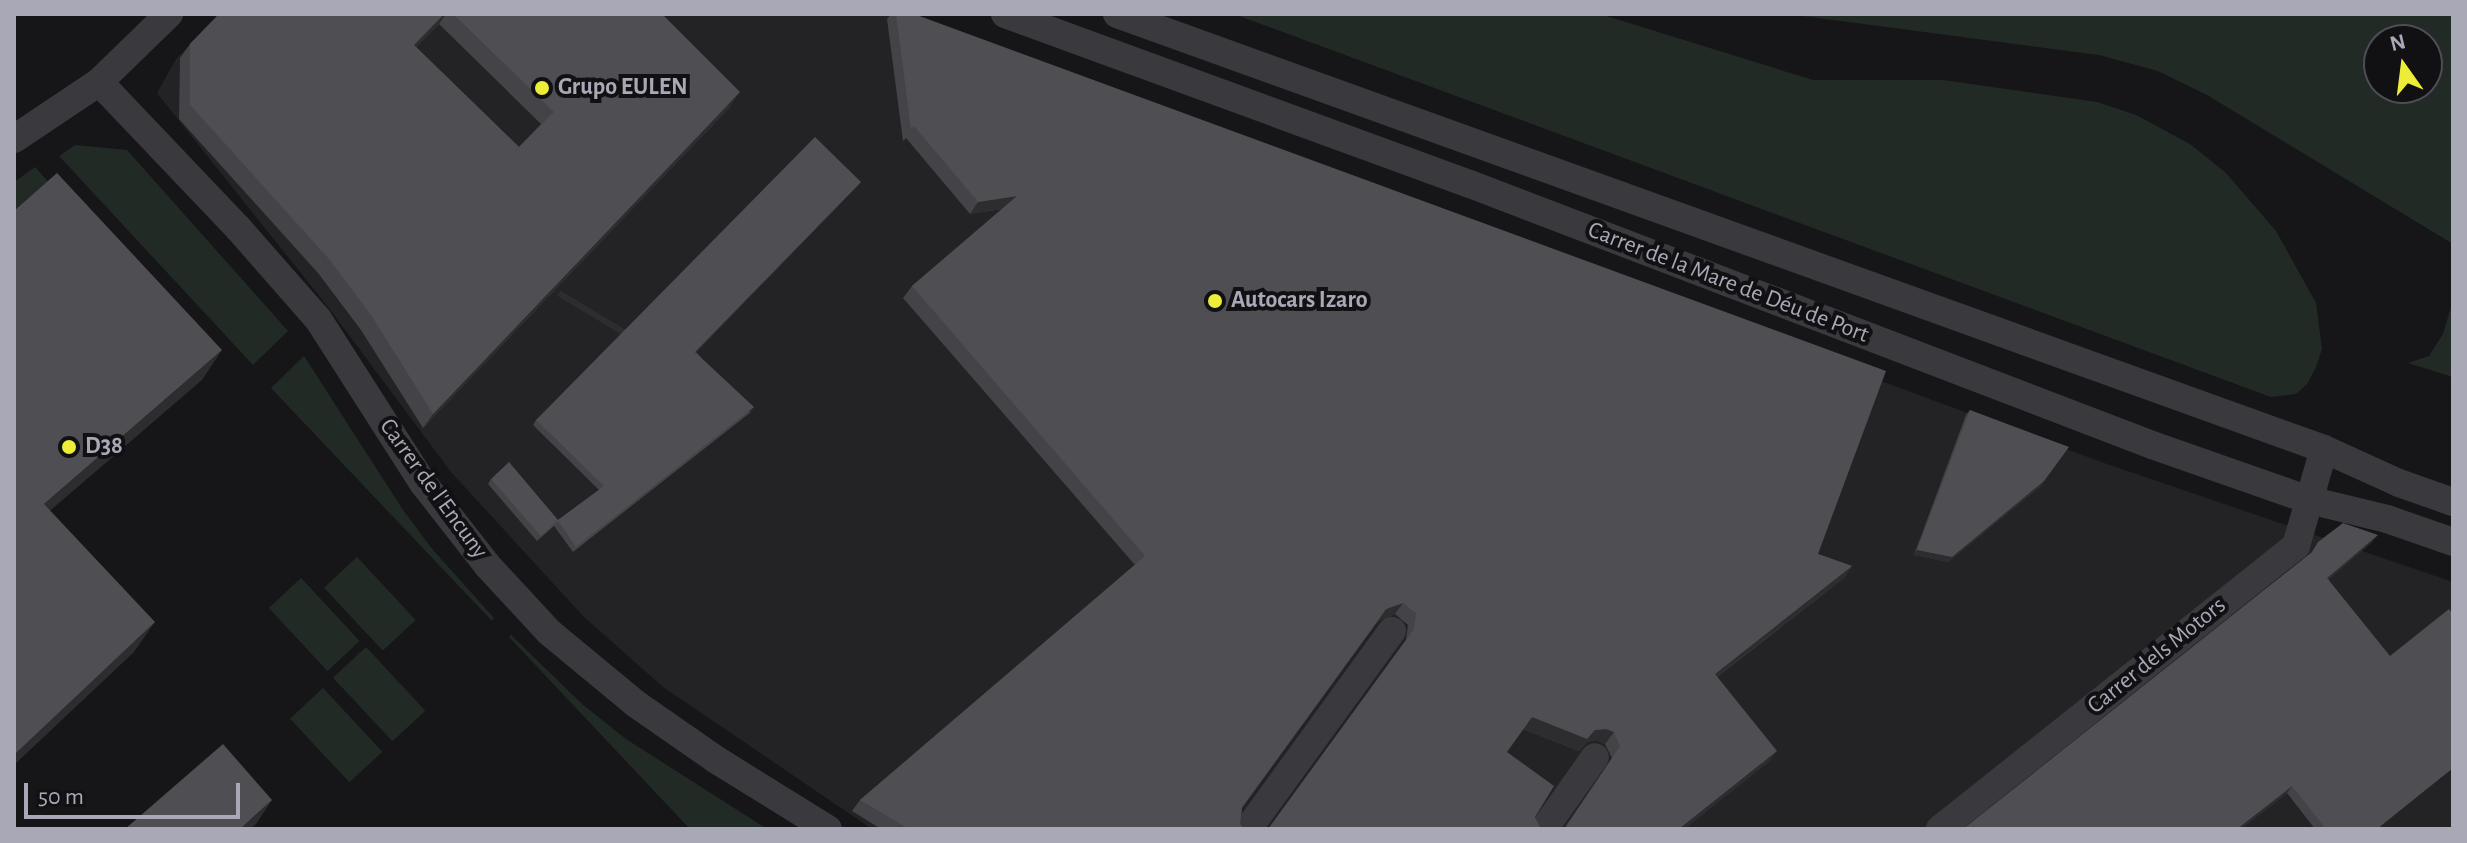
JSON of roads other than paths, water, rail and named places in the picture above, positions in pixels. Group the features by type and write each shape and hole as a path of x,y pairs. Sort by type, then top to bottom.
{"street":[{"path":"14,139 99,82 169,14"},
{"name":"Carrer de la Mare de Déu de Port","path":"1005,14 1470,184 2152,445 2309,500 2387,519 2453,542"},
{"name":"Carrer de la Mare de Déu de Port","path":"1117,14 2324,449 2453,502"},
{"name":"Carrer de l'Encuny","path":"99,82 210,197 318,319 423,483 487,565 549,632 636,704 715,759 828,829"},
{"name":"Carrer dels Motors","path":"1940,829 2296,546 2324,449"},
{"path":"1248,829 1392,631"},
{"path":"1544,829 1595,757"}],"place":[{"name":"Grupo EULEN","path":"542,88"},
{"name":"Autocars Izaro","path":"1215,301"},
{"name":"D38","path":"69,447"}]}
